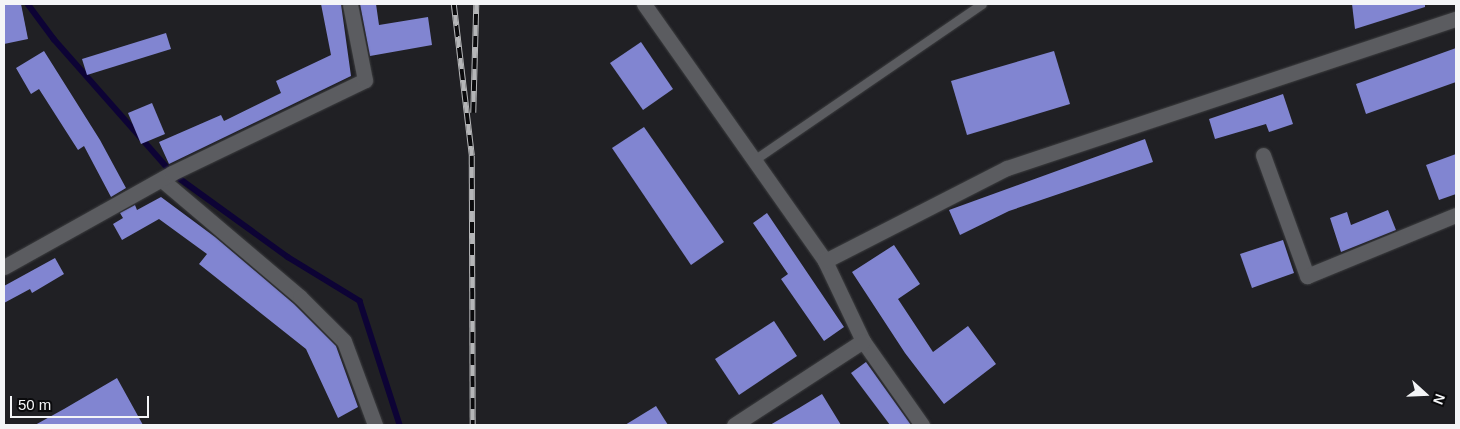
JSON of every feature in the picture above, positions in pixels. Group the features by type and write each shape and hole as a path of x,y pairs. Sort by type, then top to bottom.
{"street":[{"path":"4,267 162,180 365,80 350,4"},
{"path":"644,4 825,261 863,341 922,425"},
{"path":"825,261 1007,168 1456,19"},
{"path":"1263,155 1307,276 1456,214"},
{"path":"162,180 300,297 344,342 375,425"},
{"path":"734,425 863,341"}],"lane":[{"path":"754,160 982,4"}],"building":[{"path":"4,4 21,4 28,39 4,44"},
{"path":"321,4 341,4 351,76 169,164 159,142 221,115 224,121 281,93 276,81 331,55"},
{"path":"360,4 376,4 379,25 428,17 432,45 370,56"},
{"path":"1352,4 1425,4 1425,7 1355,29"},
{"path":"166,33 171,49 87,75 82,59"},
{"path":"641,42 673,89 643,110 610,63"},
{"path":"1456,48 1456,82 1366,114 1356,84"},
{"path":"44,51 100,140 126,188 111,197 84,146 78,150 39,89 31,94 16,68"},
{"path":"1054,51 1070,104 967,135 951,81"},
{"path":"1283,94 1293,124 1269,132 1266,124 1215,139 1209,119"},
{"path":"152,103 165,134 141,144 128,113"},
{"path":"644,127 724,242 691,265 612,148"},
{"path":"1145,139 1153,162 1009,211 960,235 949,210"},
{"path":"1456,154 1456,194 1439,200 1426,165"},
{"path":"161,197 215,237 294,304 336,346 358,407 338,418 306,349 199,264 207,254 159,219 122,240 113,224 123,218 120,213 135,205 137,210"},
{"path":"1388,210 1396,230 1341,252 1330,218 1347,212 1351,225"},
{"path":"767,213 844,327 824,341 781,279 788,274 753,223"},
{"path":"1283,240 1294,273 1252,288 1240,254"},
{"path":"894,245 920,284 898,299 933,352 968,326 996,364 944,404 905,353 852,272"},
{"path":"55,258 64,274 32,293 30,289 4,303 4,286"},
{"path":"774,321 797,356 739,395 715,359"},
{"path":"866,362 911,425 890,425 851,373"},
{"path":"117,378 143,425 35,425 64,409"},
{"path":"822,394 841,425 770,425 799,408"},
{"path":"656,406 668,425 625,425"}],"waterway":[{"path":"28,4 54,39 172,173 288,257 360,301 400,425"}],"railway":[{"path":"454,4 472,156 473,425"},
{"path":"473,113 476,4"}]}
